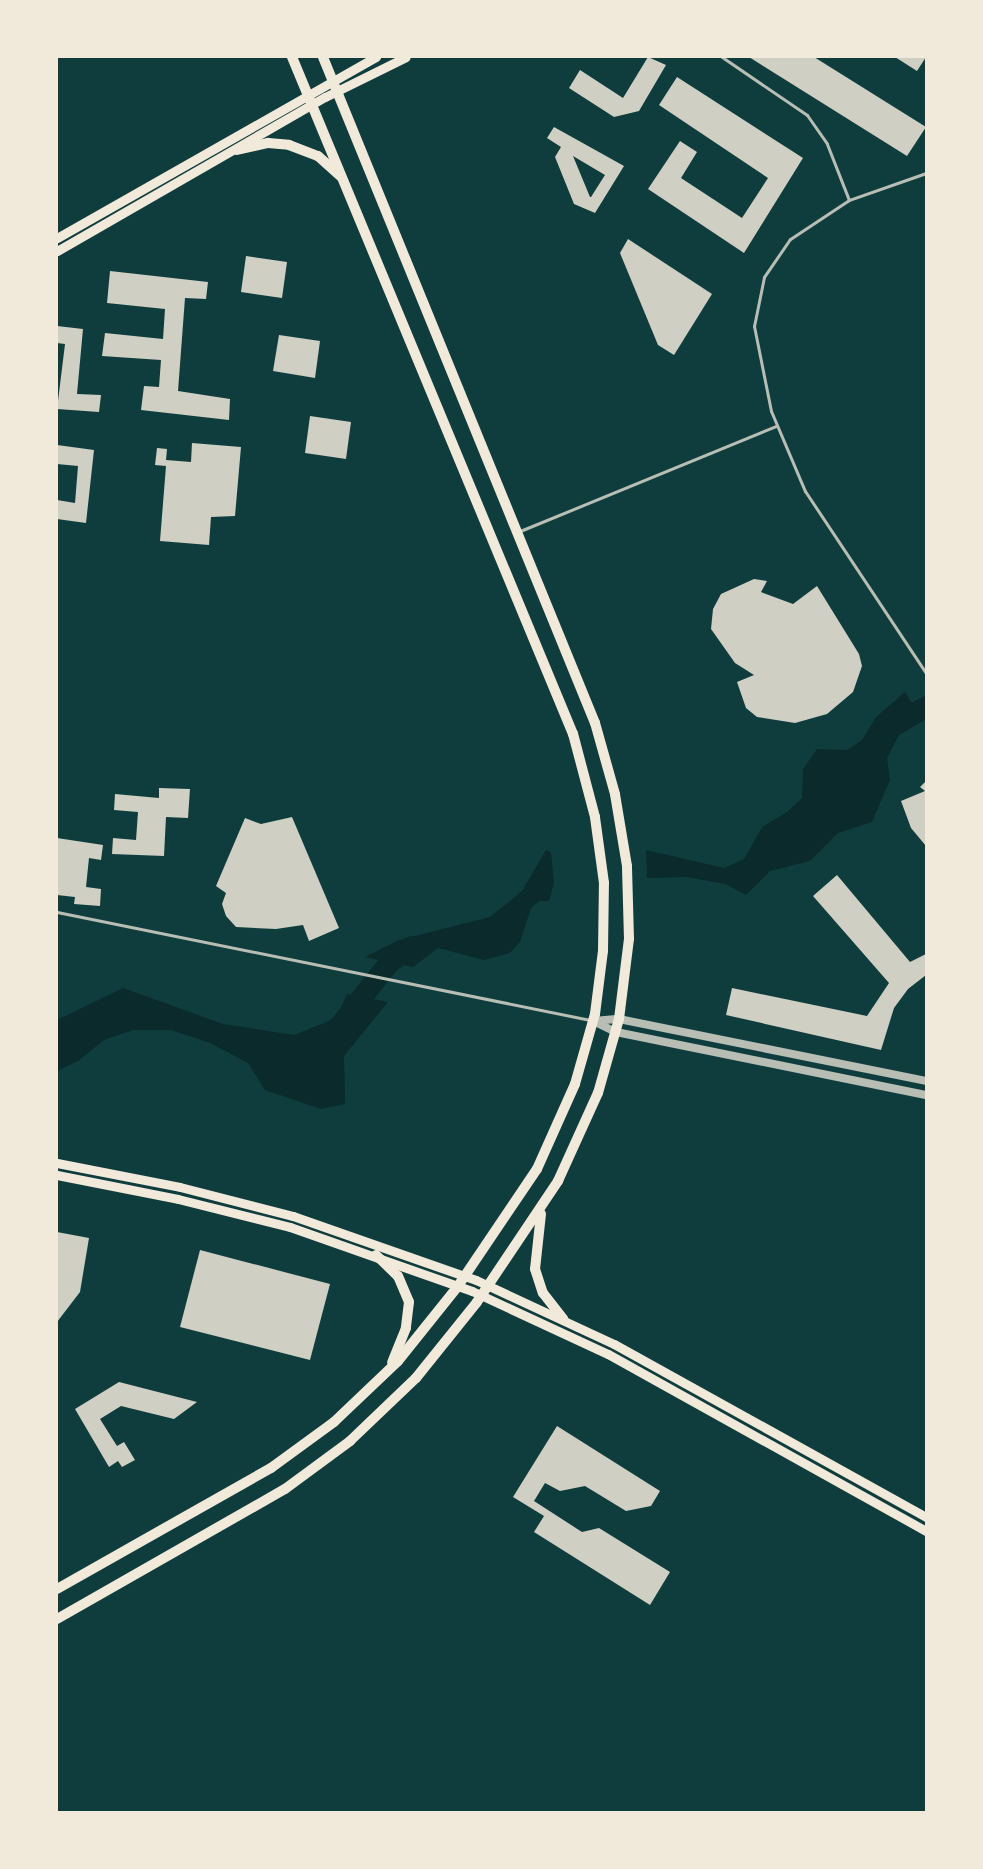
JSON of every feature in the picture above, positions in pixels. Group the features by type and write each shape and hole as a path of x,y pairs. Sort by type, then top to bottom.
{"main road":[{"path":"57,1589 271,1468 334,1422 387,1372 458,1286 522,1193 552,1141 575,1084 593,1021 603,951 604,899 595,817 579,756 292,57"},
{"path":"57,1618 243,1515 318,1467 416,1378 489,1286 543,1207 583,1133 619,1019 628,953 629,898 617,803 595,723 323,57"},
{"path":"57,238 376,57"},
{"path":"57,251 337,91 406,57"},
{"path":"237,150 268,143 300,147 327,162 346,184"},
{"path":"57,1163 180,1187 283,1213 465,1276 563,1319 926,1517"},
{"path":"57,1175 210,1206 376,1255 482,1295 608,1354 926,1531"},
{"path":"543,1207 535,1269 543,1293 563,1319"},
{"path":"376,1255 398,1276 409,1302 406,1328 387,1372"}],"street":[{"path":"593,1021 619,1019 926,1082"},
{"path":"593,1021 616,1032 926,1095"}],"lane":[{"path":"722,57 807,115 826,144 849,200"},
{"path":"926,173 849,200 790,238 768,268 760,287 754,314 755,337 776,426 805,491 926,673"},
{"path":"516,533 776,426"},
{"path":"57,912 593,1021"}],"water":[{"path":"905,692 923,721 899,735 887,758 890,780 872,822 838,833 810,861 770,871 746,895 725,884 687,877 647,878 646,850 724,868 744,859 762,827 787,812 802,798 803,769 817,749 847,750 862,740 876,717"},
{"path":"546,850 551,852 554,883 549,901 539,901 531,908 520,942 510,953 484,960 438,948 413,967 365,957 399,940 490,917 522,891"},
{"path":"123,988 223,1024 294,1035 329,1021 339,1012 347,994 388,1002 344,1056 345,1104 321,1109 265,1090 248,1063 210,1043 171,1030 133,1030 104,1040 78,1061 57,1071 57,1020"}],"building":[{"path":"648,57 666,65 639,111 614,117 569,88 580,70 623,98"},
{"path":"749,57 814,57 926,127 907,156"},
{"path":"895,57 926,57 917,71"},
{"path":"677,77 803,158 744,253 648,189 680,141 697,152 681,178 742,218 768,178 659,105"},
{"path":"554,127 624,166 595,213 574,204 555,157 561,147 547,138","holes":["573,156 605,175 590,197"]},
{"path":"628,239 712,294 674,355 658,345 620,253"},
{"path":"246,256 287,262 282,298 241,292"},
{"path":"110,271 208,282 206,299 185,298 178,391 230,399 229,420 141,410 144,386 159,387 161,360 102,356 105,333 163,339 165,309 107,303"},
{"path":"57,326 83,329 77,394 101,395 99,412 57,409 65,344 57,343"},
{"path":"279,335 320,341 315,378 273,371"},
{"path":"310,416 351,422 346,459 305,453"},
{"path":"192,443 241,447 235,516 211,517 209,545 160,541 166,466 155,465 157,448 167,449 166,460 191,462"},
{"path":"57,445 94,450 86,523 57,519 57,500 75,503 78,466 57,464"},
{"path":"754,579 767,581 761,592 793,604 817,586 859,654 862,666 853,692 827,714 795,723 757,717 746,708 737,682 754,675 735,663 711,629 713,609 721,594"},
{"path":"926,781 926,846 911,828 901,801 925,791 920,787"},
{"path":"159,788 190,789 188,818 166,817 164,856 112,854 113,838 136,840 138,812 114,810 115,794 159,798"},
{"path":"292,817 339,928 309,941 303,925 276,929 236,927 226,916 222,904 226,893 216,886 245,818 261,824"},
{"path":"57,838 103,845 101,860 89,858 86,887 101,889 100,906 74,904 75,897 57,895"},
{"path":"837,875 910,962 926,954 926,975 908,989 894,1008 881,1050 726,1015 732,988 867,1016 889,983 813,896"},
{"path":"57,1232 89,1238 80,1292 57,1322"},
{"path":"200,1250 330,1284 310,1360 180,1327"},
{"path":"119,1382 197,1402 174,1419 121,1406 100,1419 117,1446 124,1442 135,1460 122,1467 118,1461 109,1467 75,1409"},
{"path":"557,1426 660,1491 651,1506 626,1511 585,1486 560,1491 545,1483 534,1501 582,1532 599,1528 670,1572 650,1605 534,1532 544,1516 513,1497"}],"waterway":[{"path":"894,724 926,706"},
{"path":"344,1019 389,962 412,946"}]}
